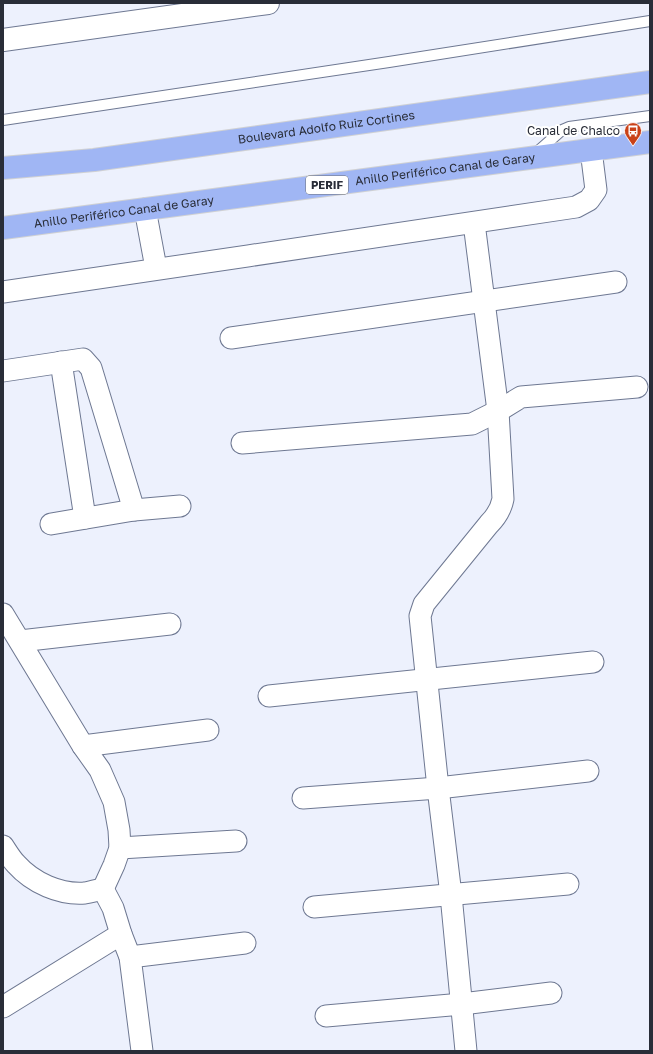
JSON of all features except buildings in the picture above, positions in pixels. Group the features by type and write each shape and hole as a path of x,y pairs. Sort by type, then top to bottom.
{"highway":[{"name":"Boulevard Adolfo Ruiz Cortines","path":"3,168 94,160 650,82"},
{"name":"Anillo Periférico Canal de Garay","path":"3,228 650,142"}],"main road":[{"path":"3,40 268,3"}],"street":[{"path":"3,292 156,268 576,207 589,200 596,190 591,150"},
{"path":"145,209 156,268"},
{"path":"466,1051 451,895 420,616 424,604 495,517 501,509 504,499 498,411 474,223"},
{"path":"231,338 616,282"},
{"path":"3,371 83,359 91,368 134,510"},
{"path":"61,362 85,518"},
{"path":"242,443 472,424 521,397 637,387"},
{"path":"51,524 134,510 180,506"},
{"path":"3,614 83,746 100,770 114,802 119,830 120,848 103,889"},
{"path":"20,641 170,624"},
{"path":"269,696 593,662"},
{"path":"83,746 208,730"},
{"path":"303,798 438,788 588,771"},
{"path":"120,848 236,841"},
{"path":"3,846 9,868 29,876 47,887 69,893 86,893 103,889"},
{"path":"314,906 568,884"},
{"path":"103,889 113,908 130,957 142,1051"},
{"path":"3,1007 121,934"},
{"path":"130,957 245,943"},
{"path":"326,1016 462,1004 551,993"}],"lane":[{"path":"3,120 650,21"},
{"path":"530,158 562,130 569,127 650,116"}],"place":[{"name":"Canal de Chalco","path":"633,146"}]}
